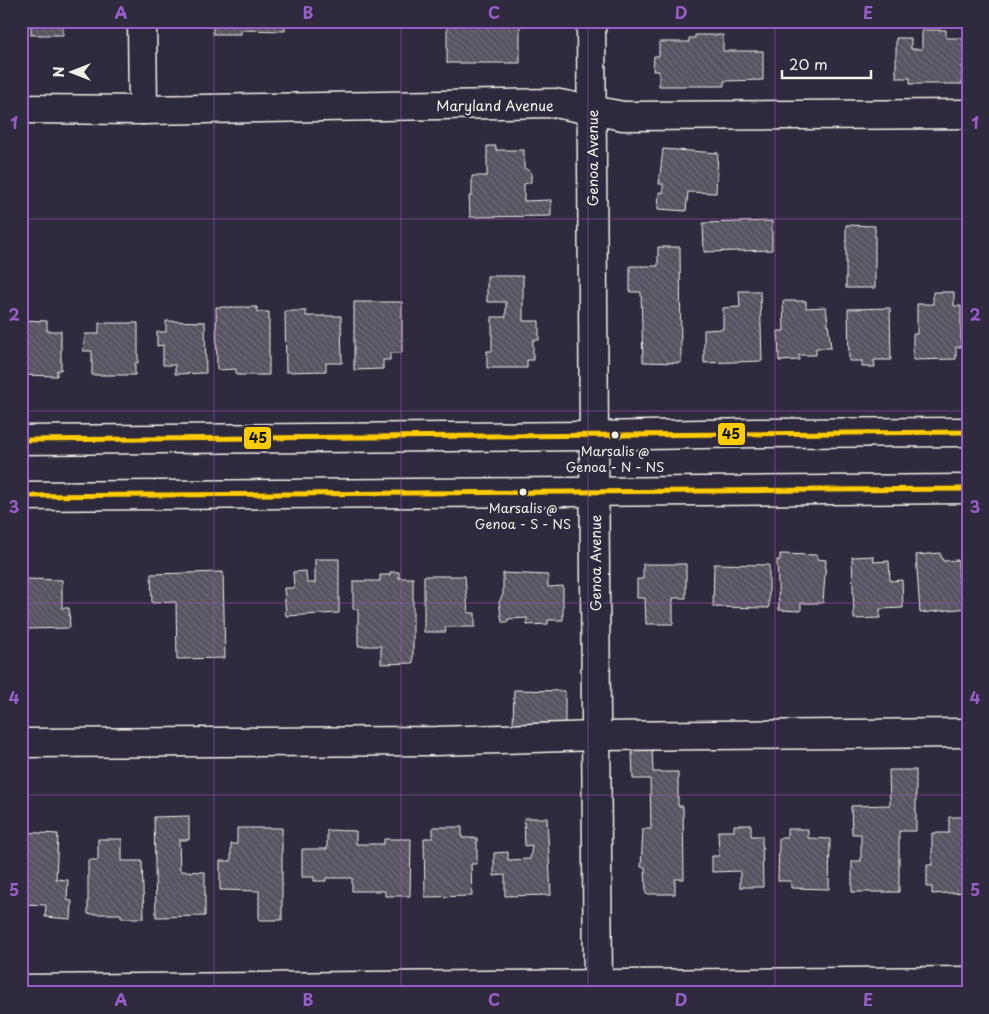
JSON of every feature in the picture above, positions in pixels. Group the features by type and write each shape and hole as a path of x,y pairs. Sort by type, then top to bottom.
{"street":[{"path":"142,21 143,110"},
{"name":"Genoa Avenue","path":"591,21 598,989"},
{"name":"Maryland Avenue","path":"21,109 143,110 554,103 623,116 968,114"},
{"path":"21,440 968,432"},
{"path":"21,496 968,489"},
{"path":"21,743 437,741 596,736 968,733"},
{"path":"21,989 598,989 968,981"}],"building":[{"path":"31,21 63,21 63,35 31,35"},
{"path":"213,21 285,21 285,31 241,30 241,34 213,34"},
{"path":"520,23 520,63 447,63 447,24"},
{"path":"922,30 946,30 946,38 963,38 963,53 968,53 968,66 962,66 962,84 910,84 910,78 896,78 896,38 911,38 911,49 922,49"},
{"path":"695,35 723,35 723,51 763,51 763,80 724,81 724,86 659,86 659,71 653,71 654,56 659,56 659,42 689,42 689,38 695,38"},
{"path":"487,146 496,146 496,150 524,150 524,168 531,172 531,182 524,184 524,201 551,200 551,216 470,217 469,196 472,196 472,176 487,176"},
{"path":"663,149 718,153 716,193 688,192 686,211 658,209 659,192 663,193 663,184 659,184"},
{"path":"772,221 772,250 704,252 703,223"},
{"path":"846,225 875,226 875,288 846,288"},
{"path":"658,247 680,247 681,363 643,362 641,292 630,292 630,266 658,266"},
{"path":"487,276 523,276 523,321 539,321 539,340 533,340 533,360 527,360 527,368 487,368 487,351 492,351 492,317 506,317 506,302 487,302"},
{"path":"739,291 760,291 762,361 704,363 704,330 723,329 723,308 740,307"},
{"path":"933,292 954,292 954,306 961,306 961,347 956,347 956,359 913,360 913,334 917,334 917,304 933,304"},
{"path":"783,301 806,301 806,308 826,307 831,348 816,348 816,355 799,355 799,360 779,361 778,331 784,331"},
{"path":"354,302 402,302 402,353 390,353 390,360 383,360 383,369 354,370"},
{"path":"216,307 257,307 257,312 269,312 269,375 236,375 236,369 217,370"},
{"path":"890,308 891,360 874,360 875,367 862,367 862,361 849,361 848,309"},
{"path":"285,311 306,311 306,316 341,316 342,363 326,363 326,371 286,372"},
{"path":"21,320 47,321 47,331 61,331 61,370 57,370 57,376 21,375"},
{"path":"166,321 205,322 206,373 175,374 175,365 163,365 163,345 157,346 157,332 166,332"},
{"path":"99,323 138,323 138,363 135,363 135,375 92,375 92,351 83,351 85,334 99,334"},
{"path":"940,553 943,561 958,560 959,585 968,585 968,608 920,613 916,555"},
{"path":"780,554 817,555 817,559 826,560 823,603 801,603 801,611 779,610 777,560 780,560"},
{"path":"873,556 874,562 889,561 890,581 902,580 903,608 880,609 880,618 854,619 852,557"},
{"path":"315,559 339,559 339,613 286,616 284,588 294,588 293,572 306,571 307,583 315,583"},
{"path":"643,564 686,564 686,598 673,598 673,624 646,624 645,598 637,598 637,579 643,579"},
{"path":"714,564 769,565 769,608 713,607"},
{"path":"223,572 225,658 177,659 176,602 152,603 151,574"},
{"path":"390,572 399,572 399,578 413,578 413,663 381,664 381,646 358,646 358,609 353,609 353,581 380,581 380,575 390,575"},
{"path":"503,573 548,575 548,587 563,586 563,620 548,620 548,624 527,625 527,618 508,619 508,622 502,622 499,602 503,594"},
{"path":"424,576 465,576 468,613 475,613 475,627 445,627 446,632 424,632"},
{"path":"26,579 62,580 62,608 69,608 70,628 27,629"},
{"path":"514,690 565,691 565,728 513,727"},
{"path":"652,749 653,772 678,772 678,806 683,806 684,879 675,879 675,894 646,894 645,867 641,867 643,829 651,829 650,779 633,779 632,750"},
{"path":"889,770 916,770 916,831 899,831 899,892 852,892 852,861 861,861 861,834 852,834 851,806 890,805"},
{"path":"189,816 189,840 179,840 180,871 205,872 205,916 156,917 154,817"},
{"path":"949,817 968,817 968,892 932,894 932,887 927,887 927,865 932,865 932,833 949,833"},
{"path":"524,818 547,818 551,895 505,896 505,875 494,876 494,853 508,852 508,860 530,859 532,845 525,846"},
{"path":"734,825 751,825 751,836 762,836 763,887 740,887 740,871 712,872 712,856 719,856 718,831 734,831"},
{"path":"433,827 462,827 462,838 477,838 477,864 471,864 472,896 425,897 424,838 433,838"},
{"path":"237,828 282,828 282,920 259,920 259,891 220,890 220,861 231,861 231,844 237,844"},
{"path":"787,829 808,829 808,838 830,839 829,889 791,888 791,881 778,881 779,838 787,838"},
{"path":"327,830 356,831 356,844 384,844 384,839 411,839 410,896 385,896 385,891 352,891 352,878 326,878 326,881 314,881 314,877 302,877 302,849 327,849"},
{"path":"23,832 58,834 56,879 68,880 67,900 72,901 71,919 45,917 46,905 21,904"},
{"path":"98,839 122,839 122,861 142,861 144,918 121,918 121,914 88,914 88,860 98,860"}],"transit line":[{"name":"45","path":"21,440 968,432"},
{"name":"45","path":"21,496 968,489"}],"place":[{"name":"Marsalis @ Genoa - N - NS","path":"615,435"},
{"name":"Marsalis @ Genoa - S - NS","path":"523,492"}]}
